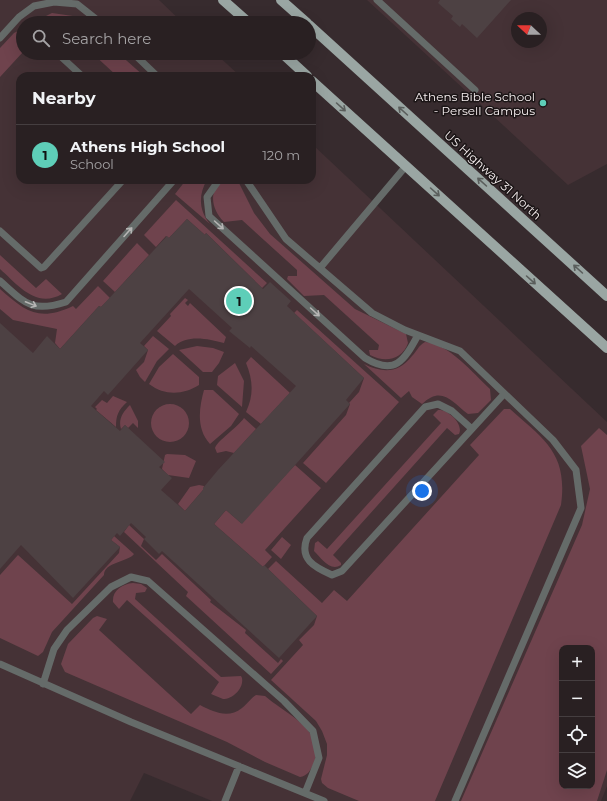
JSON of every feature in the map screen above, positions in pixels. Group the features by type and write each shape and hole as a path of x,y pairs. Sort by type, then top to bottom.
{"main road":[{"path":"223,0 241,16"},
{"path":"281,0 299,16"},
{"name":"US Highway 31 North","path":"316,31 607,296"},
{"path":"290,60 303,72"},
{"path":"316,84 607,348"}],"lane":[{"path":"377,0 475,90"},
{"path":"20,16 34,6 54,2 77,4 92,16"},
{"path":"0,38 16,20"},
{"path":"65,60 78,72"},
{"path":"140,60 153,72"},
{"path":"320,268 406,166"},
{"path":"0,231 40,268 44,267 119,184"},
{"path":"0,280 31,305 48,307 66,302 170,184"},
{"path":"216,184 207,197 209,216 365,358 377,365 395,366 406,357 418,335"},
{"path":"249,184 286,239 372,313 418,335 460,351 553,440 576,470 581,508 455,801"},
{"path":"472,429 452,411 438,404 425,407 307,538 303,547 305,557 320,570 332,575 342,571 472,429 504,394"},
{"path":"43,684 54,649 67,630 111,587 131,577 148,581 284,701 313,731 319,758 305,793"},
{"path":"0,664 43,684 324,801"},
{"path":"224,801 239,766"}],"shaded area":[{"path":"0,0 159,0 176,16 16,16 16,60 223,60 236,72 16,72 16,184 316,184 316,148 607,422 607,786 601,801 212,801 144,773 130,801 0,801"},
{"name":"Athens Bible School - Persell Campus","path":"367,0 607,0 607,164 568,185"},
{"path":"52,13 73,16 46,16"},
{"path":"16,32 16,60 0,77 0,48"},
{"path":"100,60 126,60 139,72 113,72"},
{"path":"183,184 205,184 202,191 201,203 206,219 210,224 175,194"},
{"path":"219,184 240,184 254,213 270,234 355,309 406,334 408,343 402,353 387,359 381,359 370,355 369,350 378,350 379,345 324,295 304,296 287,279 288,276 297,276 297,270 242,220 224,222 214,206 213,195"},
{"path":"176,200 267,283 262,288 206,233 205,235 187,219 169,238 166,236 156,247 144,235"},
{"path":"137,243 149,255 115,292 103,281"},
{"path":"0,255 36,288 46,279 62,294 53,298 44,299 28,293 0,269"},
{"path":"98,286 110,298 101,307 99,306 60,349 55,343 57,329 13,320 0,309 0,289 26,309 42,314 61,311 73,306 76,309"},
{"path":"185,298 188,300 185,303 188,306 190,303 226,337 224,343 198,338 180,342 175,346 157,331"},
{"path":"297,310 399,402 326,483 303,463 346,415 350,404 349,403 359,392 364,378 294,313"},
{"path":"153,336 169,349 157,361 145,382 136,370 144,362 148,350 144,346"},
{"path":"425,342 434,344 451,353 490,389 491,400 478,413 468,414 446,397 441,396 429,398 422,404 412,397 409,391 401,398 364,364 383,370 395,369 407,362"},
{"path":"197,346 213,348 224,352 219,363 212,372 203,372 179,350"},
{"path":"173,354 199,377 199,385 187,391 174,393 161,391 149,384 159,367"},
{"path":"251,357 290,393 261,424 246,412 249,406 252,388 246,363"},
{"path":"235,363 244,381 242,407 217,385 218,376"},
{"path":"204,390 213,390 239,414 231,426 210,444 202,432 200,418"},
{"path":"113,396 127,402 118,413 116,427 96,410 97,409 95,407 102,400 107,403"},
{"path":"166,404 174,404 184,409 188,416 188,430 184,437 174,442 166,442 156,437 154,434 151,427 151,419 156,409 159,407"},
{"path":"130,405 138,421 138,428 133,423 128,428 125,425 121,429 120,422 122,416"},
{"path":"504,409 510,409 534,430 551,450 557,460 561,473 561,505 435,801 359,801 328,788 322,783 321,779 327,755 327,744 322,731 316,721 271,680 303,645 299,640 314,625 317,616 268,569 276,561 322,603 334,590 347,601 479,455 470,445"},
{"path":"438,410 446,412 454,418 459,426 459,434 455,435 447,428 333,555 341,563 341,565 333,567 326,563 314,551 315,543 318,541 327,549 441,423 433,415"},
{"path":"244,418 256,429 234,453 226,451 217,453 215,448 217,445"},
{"path":"599,428 607,435 607,770 597,801 461,801 582,525 590,489 581,446"},
{"path":"165,455 185,455 196,461 189,478 168,475 162,469"},
{"path":"295,465 321,488 265,550 272,557 263,567 214,524 226,510 241,523"},
{"path":"199,485 204,486 203,490 185,511 178,504 190,487"},
{"path":"129,525 144,539 141,546 156,560 162,554 211,600 210,602 246,630 245,633 278,663 281,659 283,661 271,674 186,596 188,592 124,532"},
{"path":"114,536 134,554 127,559 108,567 104,575 52,632 43,652 38,656 0,638 0,575 18,555 72,604 119,553 120,547 111,540"},
{"path":"282,537 291,545 281,559 271,550"},
{"path":"133,583 141,584 147,588 145,592 136,593 135,599 221,677 241,676 242,682 240,689 234,695 227,699 223,699 211,694 219,682 127,600 119,609 113,602 116,591 125,585"},
{"path":"97,616 107,619 99,630 191,714 200,705 216,712 226,714 232,713 242,708 256,695 265,696 302,724 310,733 315,742 316,753 313,765 309,771 305,776 300,777 265,762 227,742 65,672 61,664 68,644 93,618"}],"building":[{"path":"440,0 511,0 477,38 462,24 460,27 451,19 453,16 438,3"},
{"path":"187,219 205,235 206,233 263,289 270,282 291,301 287,306 364,378 346,400 350,404 242,524 226,510 214,524 263,567 264,565 317,616 279,658 162,551 159,554 144,539 146,537 131,523 120,536 117,533 111,540 120,547 73,598 21,545 0,569 0,323 33,353 47,336 60,349 99,306 101,307 167,236 169,238","holes":["189,289 232,328 229,331 250,348 251,346 296,386 218,470 185,511 161,490 172,478 159,467 165,462 125,425 120,431 91,406 104,391 108,395 148,350 140,343"]}],"place":[{"name":"Athens Bible School - Persell Campus","path":"543,103"},
{"name":"Athens High School","path":"239,301"}]}
